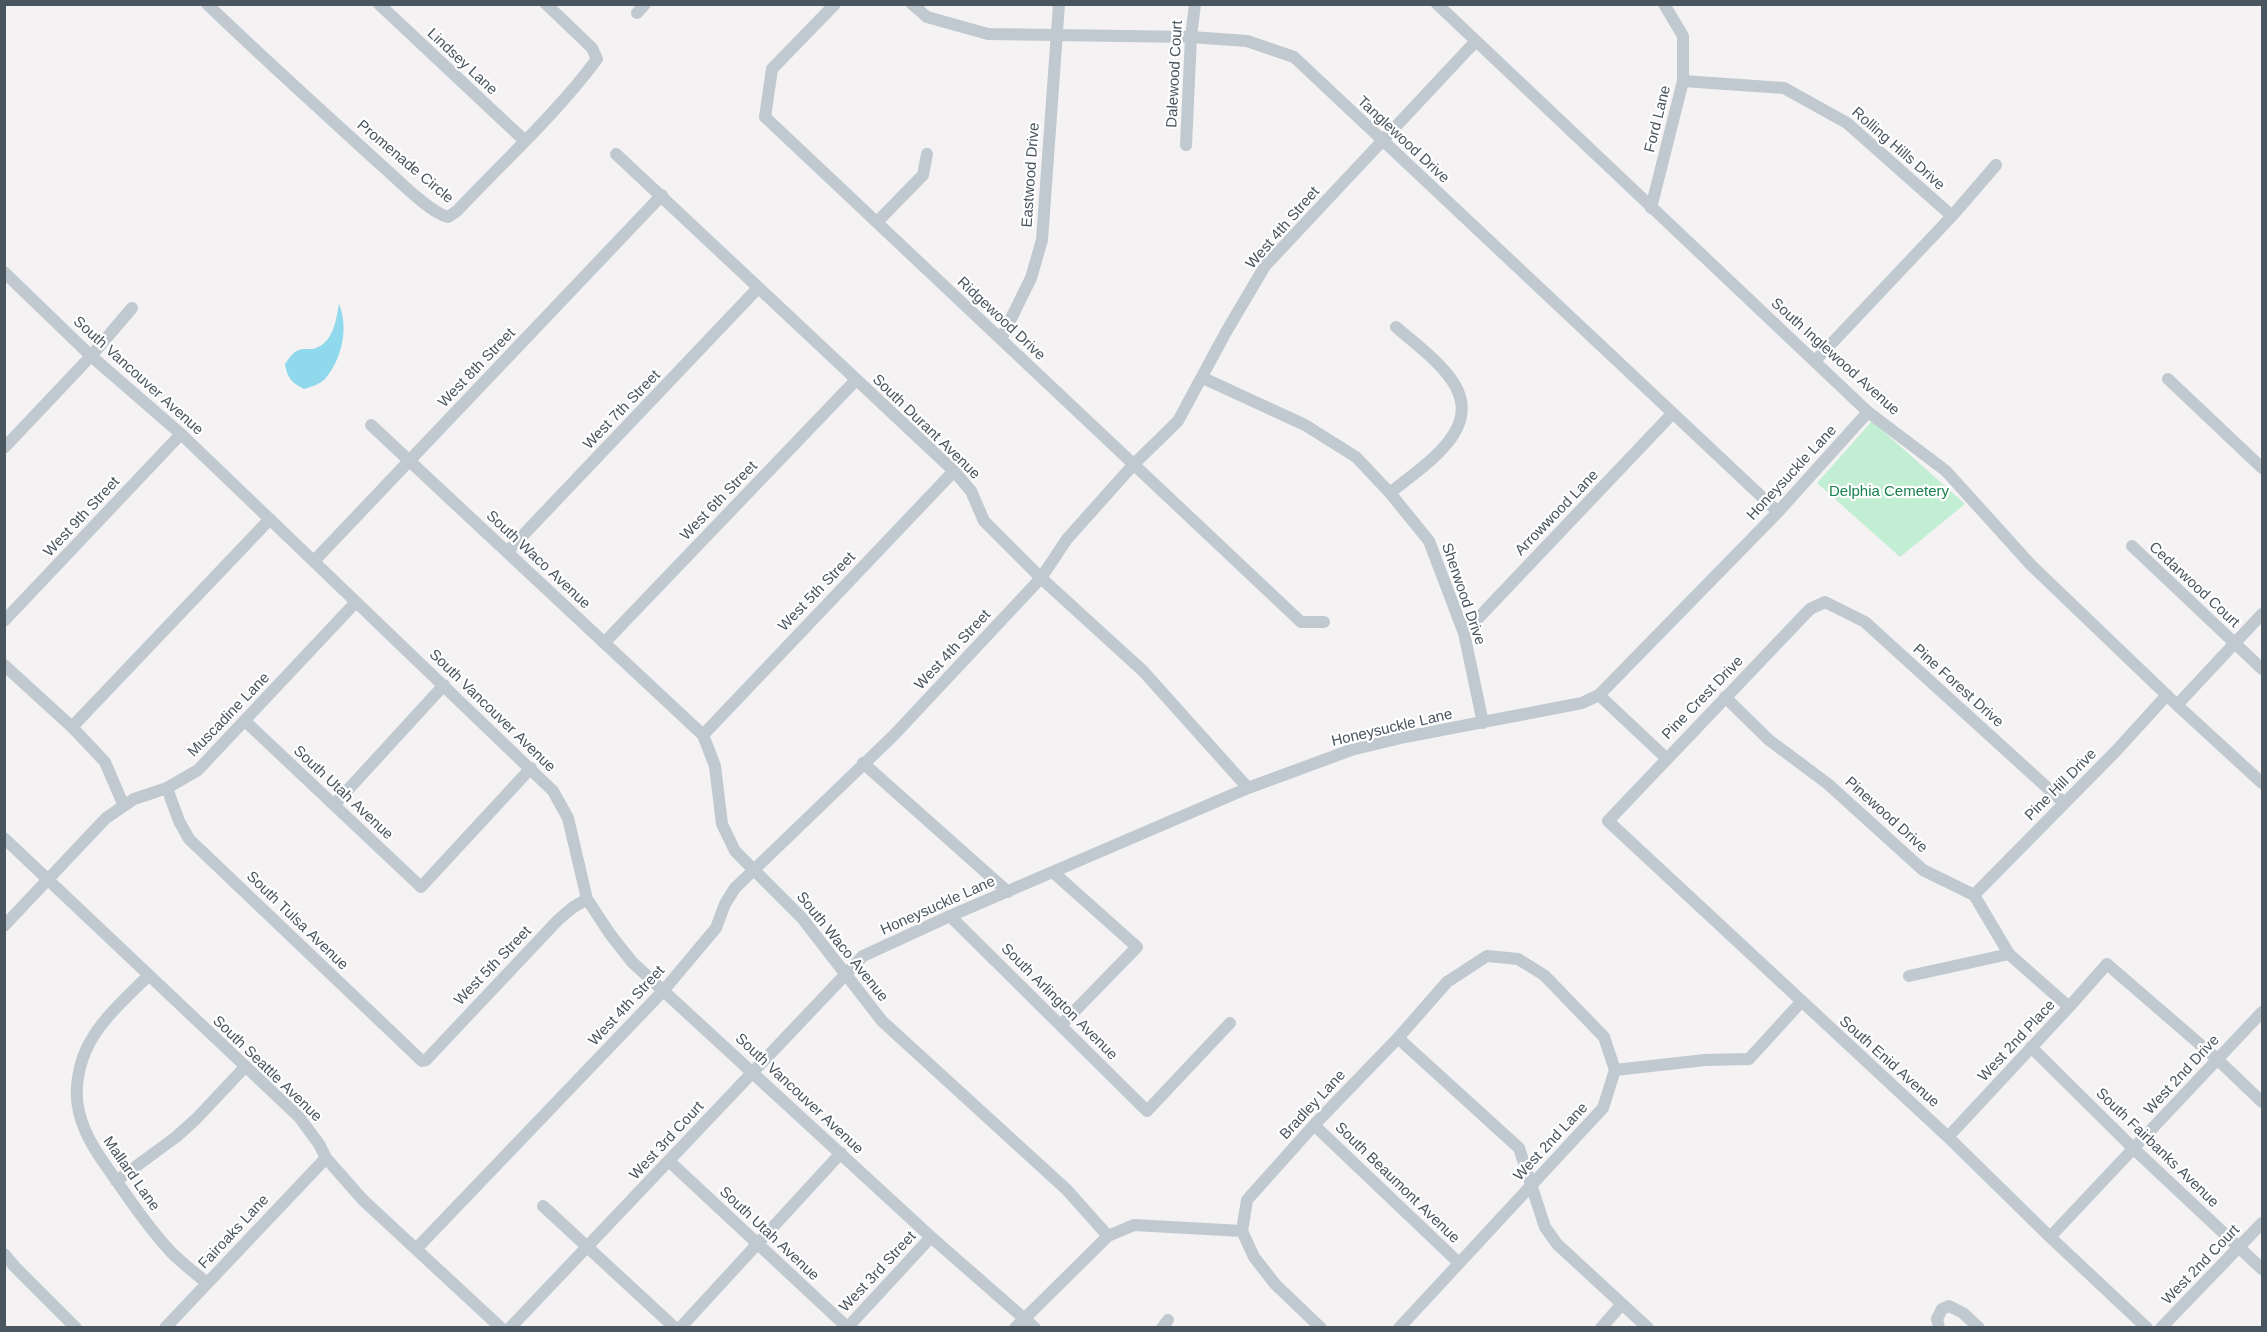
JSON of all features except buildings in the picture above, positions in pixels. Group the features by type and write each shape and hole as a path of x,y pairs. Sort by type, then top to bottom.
{"street":[{"name":"Promenade Circle","path":"207,4 272,66 440,215 448,217 457,211 525,141 597,59 592,48 546,4"},
{"name":"Lindsey Lane","path":"380,4 525,141"},
{"name":"Ridgewood Drive","path":"835,4 772,69 765,117 1301,622 1324,622"},
{"name":"Tanglewood Drive","path":"912,4 927,17 988,34 1191,37 1247,41 1294,57 1778,512"},
{"name":"Eastwood Drive","path":"1001,339 1031,278 1042,240 1059,4"},
{"name":"Dalewood Court","path":"1186,145 1191,37 1195,4"},
{"name":"South Inglewood Avenue","path":"1437,4 1868,411 1946,471 2031,565 2262,783"},
{"name":"Ford Lane","path":"1651,208 1683,81 1683,36 1664,4"},
{"name":"West 4th Street","path":"416,1249 664,990 716,928 725,904 735,888 894,735 1041,578 1067,539 1134,464 1178,421 1265,266 1475,42"},
{"name":"Rolling Hills Drive","path":"1683,81 1784,88 1847,123 1952,216"},
{"name":"South Durant Avenue","path":"616,154 954,471 971,491 984,521 1041,578 1143,670 1248,788"},
{"path":"877,222 923,175 927,154"},
{"path":"1815,361 1952,216 1996,165"},
{"name":"West 8th Street","path":"314,561 662,195"},
{"name":"South Vancouver Avenue","path":"4,272 91,356 181,434 554,791 568,818 587,899 632,962 931,1237 1035,1328"},
{"name":"West 7th Street","path":"507,552 758,288"},
{"path":"4,448 91,356 132,308"},
{"path":"1390,493 1455,437 1463,416 1458,394 1448,374 1396,327"},
{"name":"Sherwood Drive","path":"1203,378 1305,425 1356,457 1390,493 1429,541 1464,633 1484,723"},
{"path":"2168,379 2262,468"},
{"name":"West 6th Street","path":"604,643 856,380"},
{"name":"Honeysuckle Lane","path":"844,974 863,956 950,916 1248,788 1351,750 1405,737 1582,703 1599,695 1778,512 1868,411"},
{"name":"Arrowwood Lane","path":"1464,633 1672,414"},
{"name":"South Waco Avenue","path":"371,425 703,735 715,765 722,824 735,851 802,918 882,1022 1067,1190 1108,1236"},
{"name":"West 9th Street","path":"4,621 181,434"},
{"name":"West 5th Street","path":"703,735 954,471"},
{"path":"72,727 270,519"},
{"name":"Cedarwood Court","path":"2132,546 2262,669"},
{"name":"Muscadine Lane","path":"4,926 106,818 123,804 167,788 198,770 356,602"},
{"name":"Pine Crest Drive","path":"1608,821 1810,609 1825,602"},
{"name":"Pine Forest Drive","path":"1825,602 1865,622 2063,802"},
{"path":"2177,705 2262,614"},
{"path":"4,665 72,727 105,762 123,804"},
{"path":"334,805 444,685"},
{"path":"1599,695 1666,758"},
{"name":"Pine Hill Drive","path":"1974,895 2063,802 2116,751 2167,695"},
{"name":"Pinewood Drive","path":"1725,697 1769,740 1828,784 1923,870 1974,895"},
{"name":"South Utah Avenue","path":"245,721 421,887 531,768"},
{"path":"863,763 1008,892"},
{"name":"South Tulsa Avenue","path":"167,788 179,821 189,839 417,1058 422,1061 426,1060"},
{"name":"South Enid Avenue","path":"1608,821 1948,1137 2147,1328"},
{"name":"South Seattle Avenue","path":"4,838 299,1118 319,1144 326,1158 363,1200 501,1328"},
{"path":"1054,873 1137,947 1061,1025"},
{"path":"1974,895 2009,954 2069,1007"},
{"name":"West 5th Street","path":"426,1060 558,921 572,908 587,899"},
{"name":"South Arlington Avenue","path":"950,916 1147,1111 1230,1023"},
{"path":"1909,976 2009,954"},
{"name":"Bradley Lane","path":"1242,1231 1248,1200 1314,1125 1398,1038 1447,982 1487,956 1518,958 1544,975 1604,1037 1615,1070"},
{"name":"West 2nd Place","path":"1948,1137 2107,964 2217,1059"},
{"name":"West 3rd Court","path":"510,1328 844,974"},
{"name":"Mallard Lane","path":"148,976 93,1037 86,1050 79,1076 77,1101 86,1134 116,1181 172,1253 207,1283"},
{"path":"1615,1070 1705,1060 1749,1059 1801,1002"},
{"name":"West 2nd Drive","path":"2050,1237 2262,1012"},
{"path":"1398,1038 1519,1148 1545,1227 1557,1244 1648,1328"},
{"name":"South Fairbanks Avenue","path":"2031,1047 2134,1149 2262,1269"},
{"path":"2217,1059 2262,1102"},
{"path":"116,1181 176,1137 245,1067"},
{"name":"West 2nd Lane","path":"1399,1328 1603,1108 1615,1070"},
{"name":"South Beaumont Avenue","path":"1314,1125 1459,1263"},
{"path":"680,1328 842,1153"},
{"name":"Fairoaks Lane","path":"165,1328 326,1158"},
{"name":"South Utah Avenue","path":"669,1162 847,1328"},
{"path":"543,1206 675,1328"},
{"name":"West 2nd Court","path":"2161,1328 2262,1223"},
{"path":"1015,1328 1108,1236 1134,1225 1242,1231 1254,1257 1275,1284 1320,1328"},
{"name":"West 3rd Street","path":"847,1328 931,1237"},
{"path":"4,1254 76,1328"},
{"path":"1601,1328 1622,1304"},
{"path":"1939,1328 1937,1319 1942,1309 1949,1306 1963,1312 1978,1328"}],"green space":[{"name":"Delphia Cemetery","path":"1872,421 1965,504 1900,557 1817,483"}],"water":[{"path":"339,304 343,323 340,353 323,381 304,389 291,380 285,364 297,351 313,349 325,342 332,331"}]}
